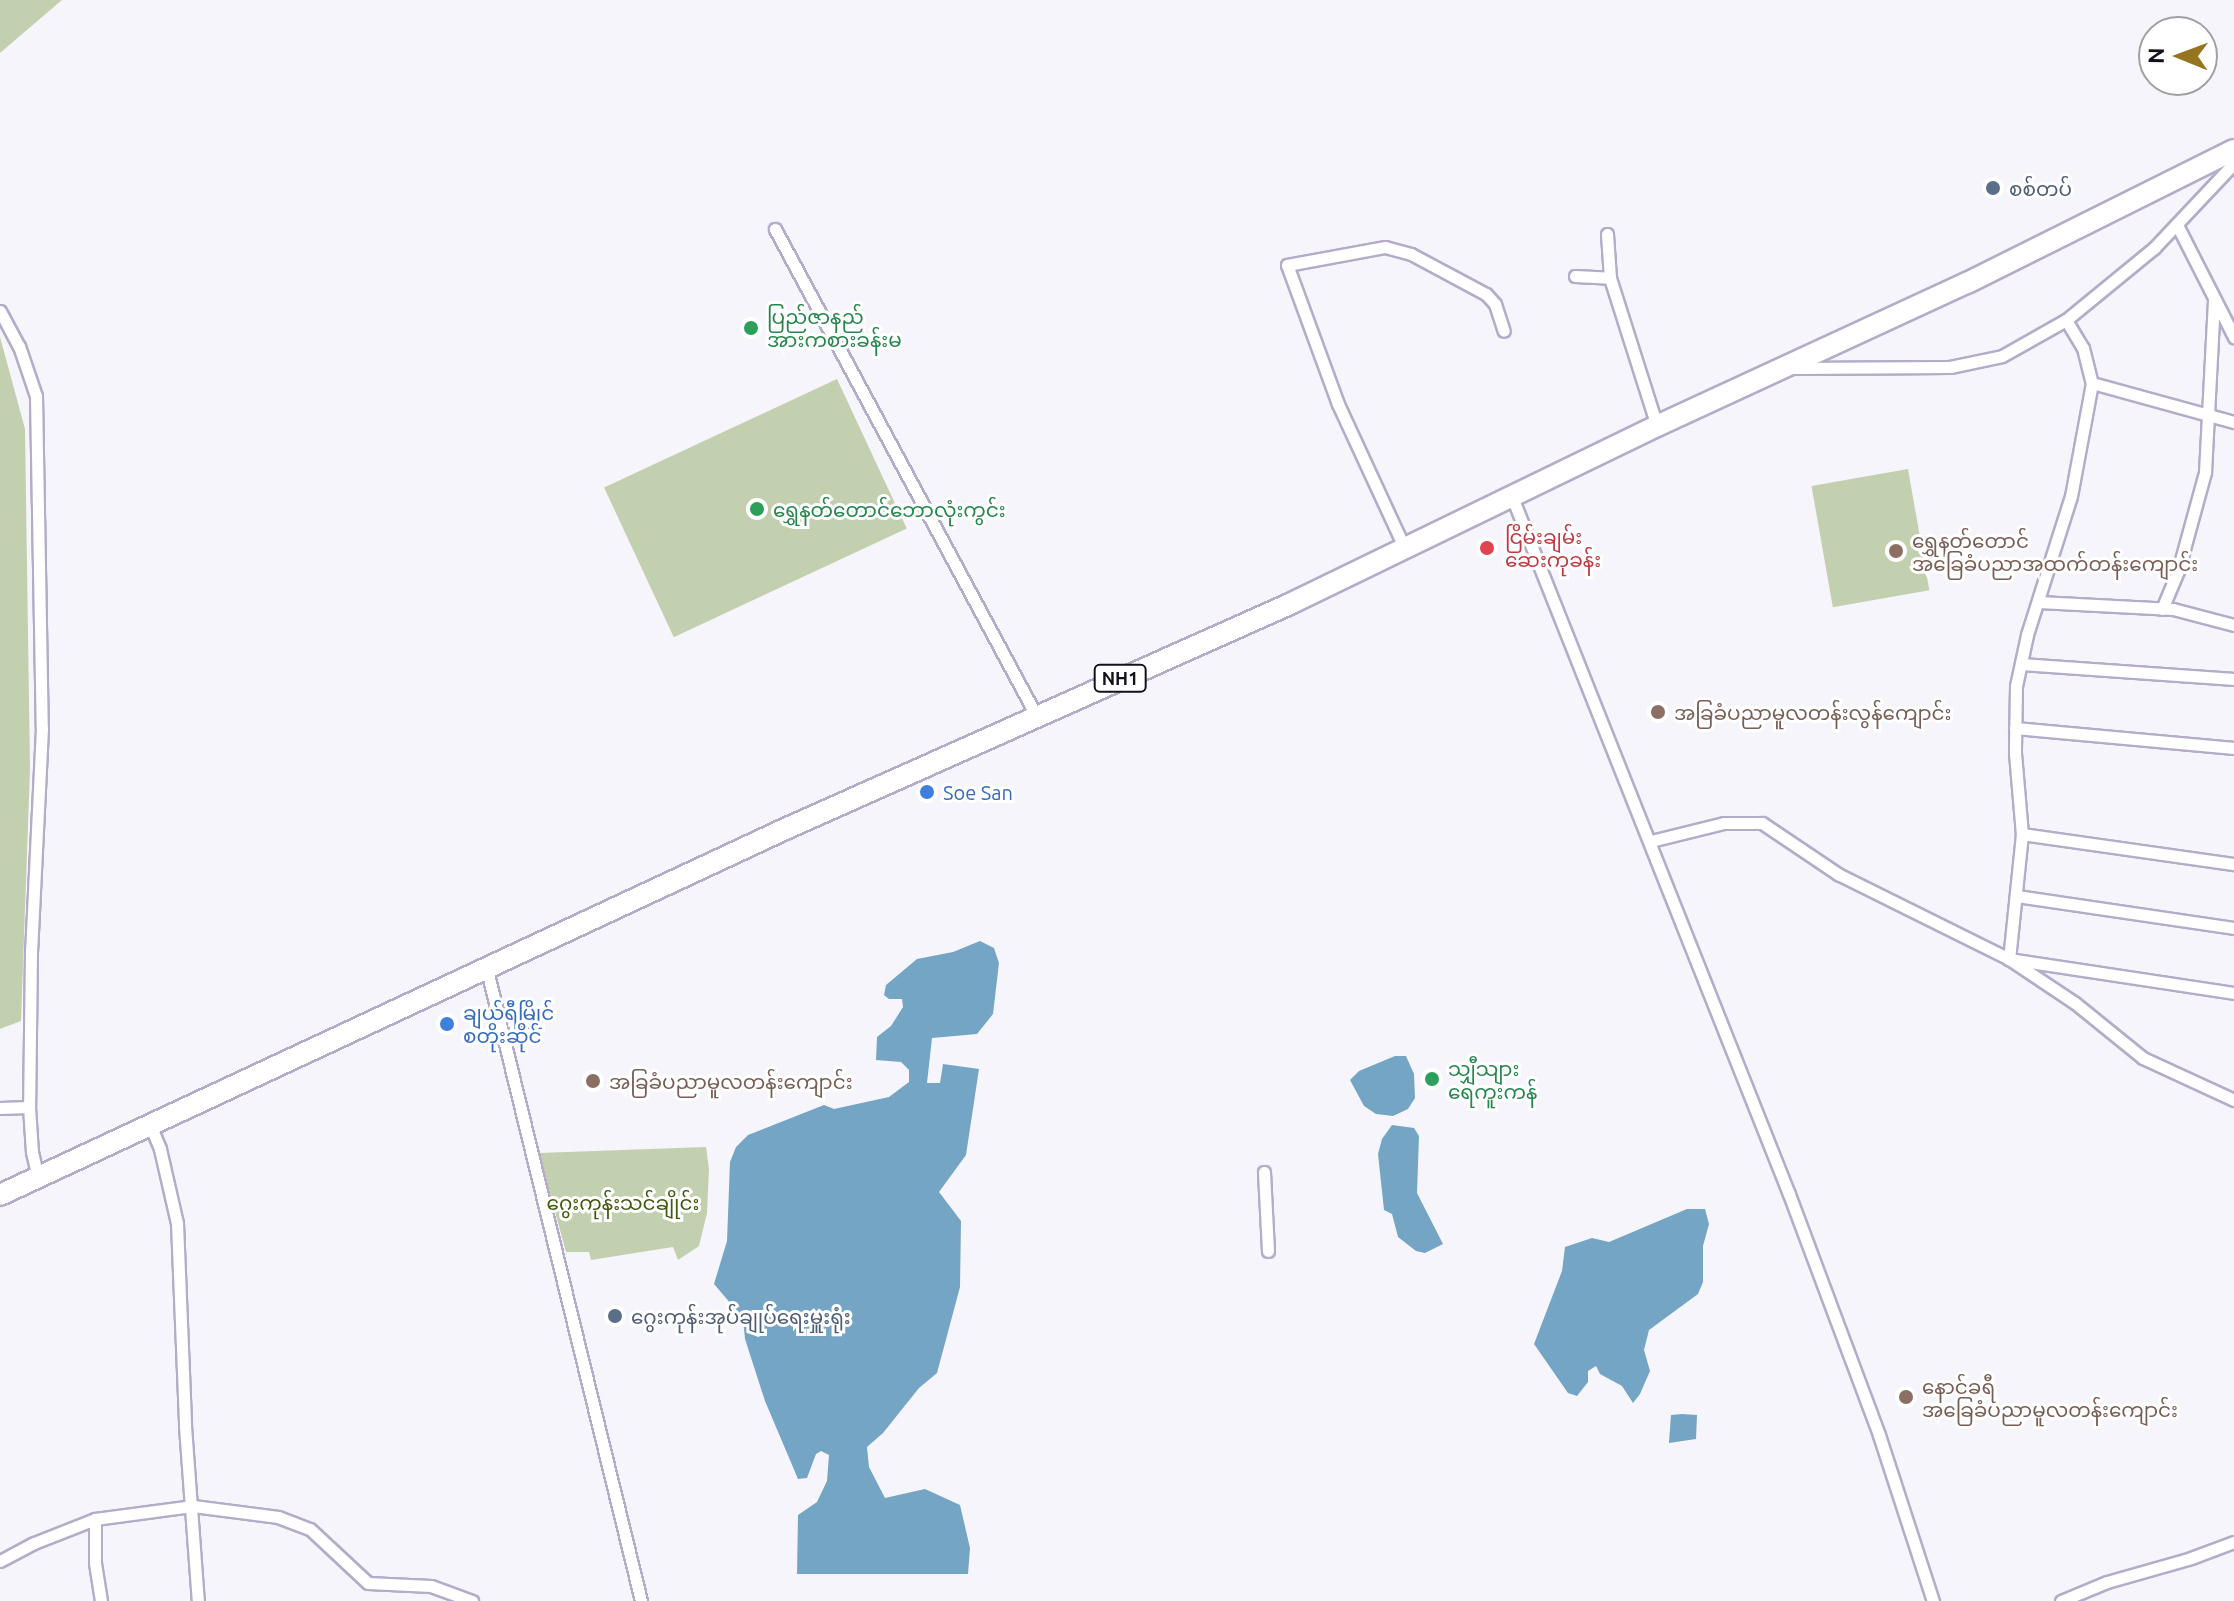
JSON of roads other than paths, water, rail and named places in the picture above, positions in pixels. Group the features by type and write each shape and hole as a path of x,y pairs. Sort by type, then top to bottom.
{"highway":[{"name":"NH1","path":"0,1195 783,830 1405,549 2234,150"}],"street":[{"path":"1785,368 1950,367 2002,356 2066,320 2177,225 2234,163"},
{"path":"2177,225 2234,337"},
{"path":"775,229 1037,717"},
{"path":"1607,234 1610,278 1657,426"},
{"path":"1405,549 1338,404 1287,265 1385,247 1411,254 1486,294 1495,304 1504,331"},
{"path":"1575,276 1610,278"},
{"path":"2162,609 2178,571 2205,472 2214,298"},
{"path":"0,311 19,346 36,396 42,728 31,951 29,1107 32,1152 38,1178"},
{"path":"2009,959 2022,834 2015,728 2016,686 2071,496 2092,383 2083,348 2066,320"},
{"path":"2092,383 2234,422"},
{"path":"1512,497 1651,841 1863,1392 1933,1601"},
{"path":"2039,602 2162,609 2234,625"},
{"path":"2021,664 2234,679"},
{"path":"2015,728 2234,748"},
{"path":"1651,841 1724,823 1762,823 1838,874 2009,959 2075,1003 2143,1058 2234,1100"},
{"path":"2022,834 2234,864"},
{"path":"2017,896 2234,928"},
{"path":"2009,959 2234,993"},
{"path":"487,970 641,1601"},
{"path":"0,1108 29,1107"},
{"path":"150,1125 160,1149 177,1223 185,1426 198,1601"},
{"path":"1264,1172 1268,1251"},
{"path":"0,1561 34,1543 95,1519 193,1506 278,1517 310,1529 368,1583 431,1586 472,1601"},
{"path":"95,1519 101,1601"},
{"path":"2061,1601 2107,1582 2234,1542"}],"water":[{"path":"980,941 994,948 999,963 993,1014 977,1034 932,1038 927,1083 940,1083 943,1064 979,1069 966,1155 939,1192 961,1221 960,1287 937,1373 919,1388 883,1433 867,1447 869,1467 885,1498 925,1489 960,1505 970,1548 968,1574 797,1574 798,1515 817,1502 827,1481 829,1455 821,1451 816,1454 807,1478 798,1479 765,1401 745,1339 743,1318 714,1284 727,1241 730,1162 736,1147 748,1135 824,1105 834,1109 889,1097 909,1082 909,1070 901,1062 876,1060 877,1037 891,1026 903,1007 902,999 889,999 884,995 886,985 917,959 953,952"},
{"path":"1395,1056 1406,1056 1414,1074 1415,1098 1408,1109 1393,1116 1376,1114 1364,1106 1350,1080 1359,1071"},
{"path":"1392,1125 1414,1128 1419,1136 1417,1193 1443,1244 1425,1253 1416,1251 1398,1237 1392,1214 1384,1210 1378,1154 1382,1139"},
{"path":"1687,1209 1705,1209 1709,1224 1703,1246 1703,1282 1698,1294 1649,1330 1644,1350 1650,1371 1640,1394 1633,1403 1622,1386 1600,1374 1596,1366 1588,1371 1588,1382 1577,1396 1568,1393 1534,1344 1562,1271 1565,1247 1592,1238 1609,1242"},
{"path":"1671,1415 1697,1415 1696,1439 1669,1443"}],"place":[{"name":"စစ်တပ်","path":"1993,188"},
{"name":"ပြည်ဇာနည် အားကစားခန်းမ","path":"751,328"},
{"name":"ရွှေနတ်တောင်ဘောလုံးကွင်း","path":"757,509"},
{"name":"ငြိမ်းချမ်း ဆေးကုခန်း","path":"1487,548"},
{"name":"ရွှေနတ်တောင် အခြေခံပညာအထက်တန်းကျောင်း","path":"1896,551"},
{"name":"အခြခံပညာမူလတန်းလွန်ကျောင်း","path":"1658,712"},
{"name":"Soe San","path":"927,792"},
{"name":"ချယ်ရီမြိုင် စတိုးဆိုင်","path":"447,1024"},
{"name":"သျှီသျား ရေကူးကန်","path":"1432,1079"},
{"name":"အခြခံပညာမူလတန်းကျောင်း","path":"593,1081"},
{"name":"ဂွေးကုန်းအုပ်ချုပ်ရေးမှူးရုံး","path":"615,1316"},
{"name":"နောင်ခရီ အခြေခံပညာမူလတန်းကျောင်း","path":"1906,1397"}],"park label":[{"name":"ဂွေးကုန်းသင်ချိုင်း","path":"623,1202"}]}
